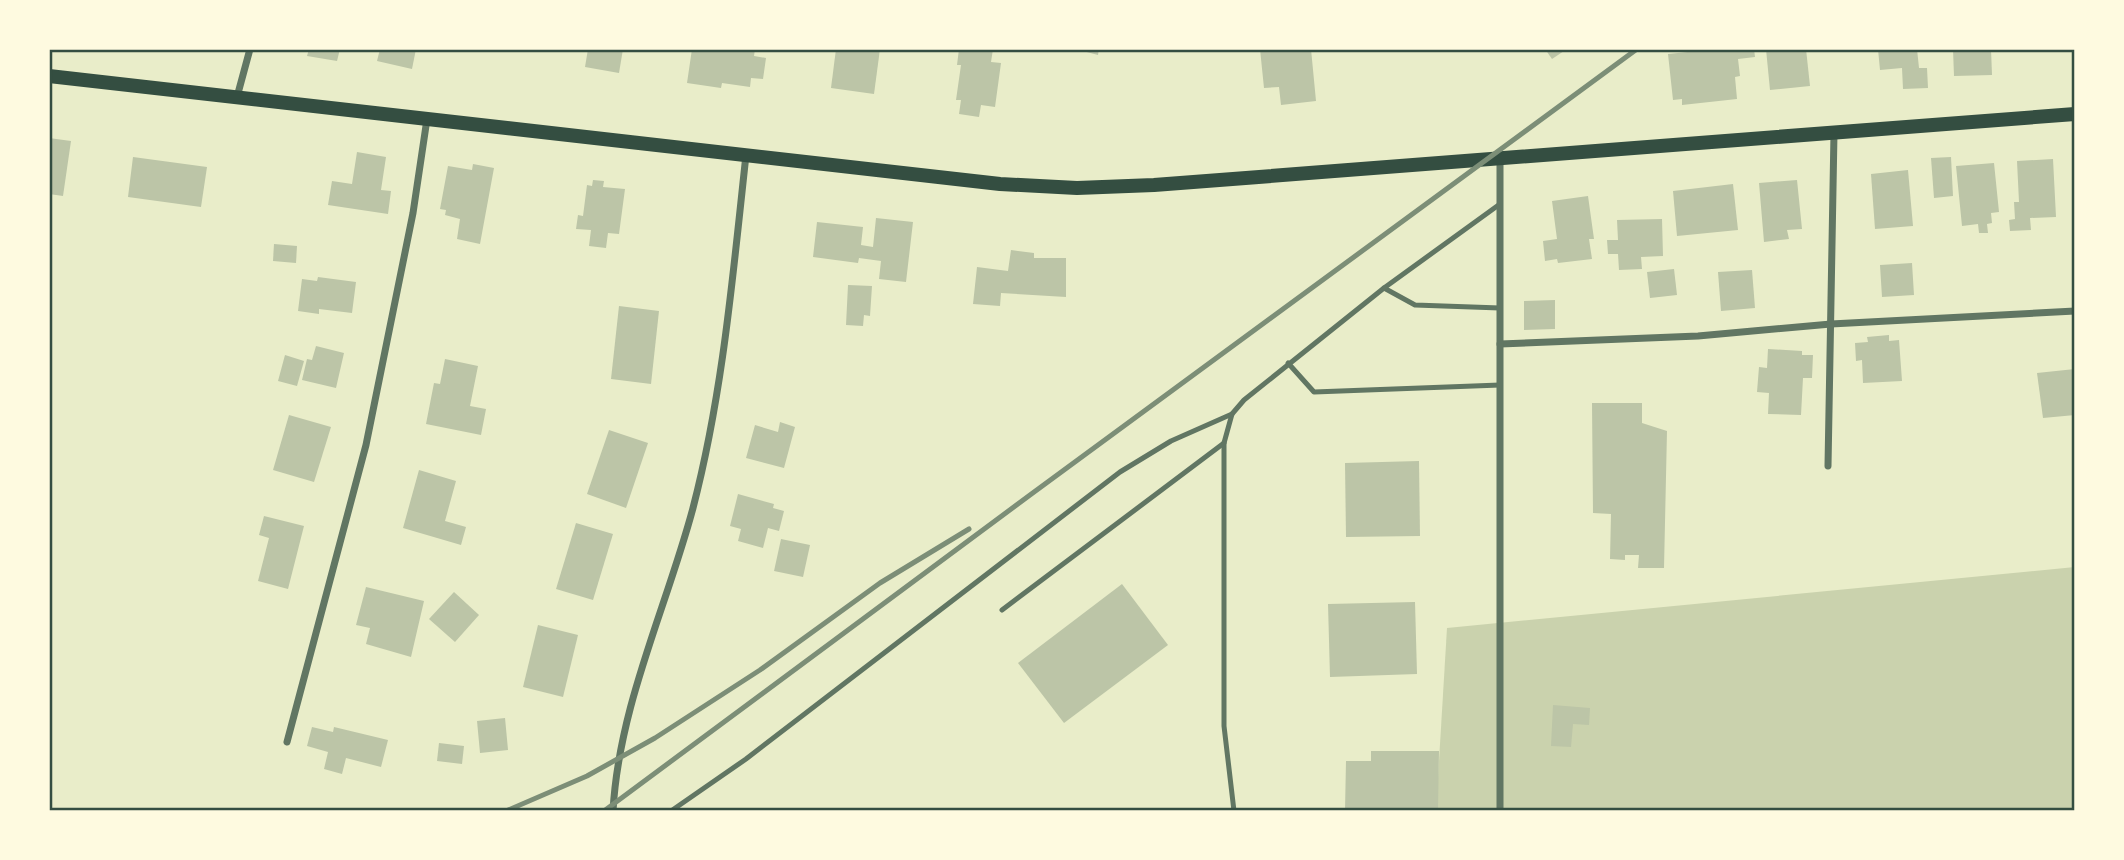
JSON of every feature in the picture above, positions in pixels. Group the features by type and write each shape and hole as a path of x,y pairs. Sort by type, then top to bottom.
{"main road":[{"path":"49,76 1000,184 1077,188 1154,185 2075,114"}],"street":[{"path":"237,97 250,49"},
{"path":"287,742 366,445 413,213 427,119"},
{"path":"1828,467 1834,133"},
{"path":"612,811 621,750 636,684 686,532 709,431 725,341 746,155"},
{"path":"1500,159 1500,811"},
{"path":"1500,344 1698,336 1830,324 2075,311"}],"lane":[{"path":"1234,811 1224,726 1224,443 1232,414 1244,400 1288,363 1384,288 1500,204"},
{"path":"1384,288 1415,305 1500,308"},
{"path":"1288,363 1314,392 1500,385"},
{"path":"671,811 746,759 1121,472 1171,441 1232,414"},
{"path":"1002,610 1224,443"}],"green space":[{"path":"2075,567 2075,811 1436,811 1447,628"}],"building":[{"path":"309,49 340,49 337,61 307,56"},
{"path":"380,49 416,49 412,69 377,61"},
{"path":"588,49 623,49 619,73 585,67"},
{"path":"692,49 755,49 754,56 766,58 763,79 751,78 750,87 722,83 721,88 687,83"},
{"path":"836,49 880,49 874,94 831,88"},
{"path":"959,49 993,49 991,62 1001,63 995,107 981,105 979,117 959,114 961,100 956,100 961,65 957,65"},
{"path":"1075,49 1099,49 1098,55"},
{"path":"1260,49 1311,49 1316,101 1281,105 1279,87 1264,88"},
{"path":"1545,49 1567,49 1552,59"},
{"path":"1717,49 1754,49 1755,57 1738,59 1740,76 1735,77 1737,99 1682,105 1682,99 1673,100 1668,54"},
{"path":"1766,49 1806,49 1810,86 1770,90"},
{"path":"1878,49 1917,49 1919,68 1927,68 1928,88 1903,89 1902,68 1880,70"},
{"path":"1953,49 1991,49 1992,75 1954,76"},
{"path":"49,138 71,141 63,196 49,194"},
{"path":"357,152 386,157 381,190 391,191 388,214 328,205 332,181 352,184"},
{"path":"133,157 207,167 201,207 128,197"},
{"path":"1951,157 1953,196 1934,198 1931,158"},
{"path":"2053,159 2056,217 2030,218 2031,230 2010,231 2009,220 2015,219 2014,202 2019,202 2017,161"},
{"path":"1994,163 1999,212 1991,213 1992,223 1987,224 1988,233 1979,233 1978,224 1962,226 1956,166"},
{"path":"473,164 494,168 480,244 457,239 460,219 445,215 446,210 440,209 448,166 472,170"},
{"path":"1908,170 1913,226 1875,229 1871,174"},
{"path":"593,180 604,181 603,187 625,189 619,234 608,233 606,248 589,246 591,230 576,229 578,215 583,216 587,185 592,186"},
{"path":"1797,180 1802,229 1787,230 1789,239 1764,242 1759,183"},
{"path":"1733,184 1738,230 1677,236 1673,191"},
{"path":"1588,196 1594,239 1589,239 1592,259 1558,263 1557,259 1545,261 1543,241 1557,239 1552,201"},
{"path":"876,218 913,222 906,282 879,279 881,261 859,258 858,263 813,257 817,222 863,227 861,245 873,247"},
{"path":"1662,219 1663,256 1641,257 1642,269 1619,270 1618,254 1608,254 1607,240 1618,240 1617,220"},
{"path":"274,244 297,246 296,263 273,261"},
{"path":"1011,250 1034,253 1034,258 1066,258 1066,297 1001,293 1000,306 973,304 977,267 1008,271"},
{"path":"1912,263 1914,295 1882,297 1880,265"},
{"path":"1674,269 1677,295 1650,298 1647,272"},
{"path":"1752,270 1755,308 1721,311 1718,272"},
{"path":"318,277 356,282 352,313 319,309 319,314 298,311 302,279 317,281"},
{"path":"848,285 872,286 870,316 864,315 863,326 846,325"},
{"path":"1555,300 1555,329 1524,330 1524,301"},
{"path":"619,306 659,311 651,384 611,379"},
{"path":"1889,335 1889,341 1899,340 1902,381 1863,383 1862,360 1856,361 1855,343 1868,342 1867,337"},
{"path":"316,346 344,353 336,388 302,380 307,359 312,360"},
{"path":"1768,349 1802,351 1802,355 1813,355 1812,378 1803,378 1801,415 1768,414 1769,393 1757,392 1759,367 1767,368"},
{"path":"285,355 304,361 297,386 278,381"},
{"path":"445,359 478,366 470,406 486,409 481,435 426,424 434,383 440,384"},
{"path":"2075,369 2075,415 2043,418 2037,373"},
{"path":"1592,403 1642,403 1642,423 1667,431 1664,568 1638,568 1639,555 1625,555 1625,560 1610,559 1611,514 1593,513"},
{"path":"289,415 331,427 314,482 273,470"},
{"path":"780,422 795,427 784,468 746,458 755,425 778,432"},
{"path":"609,430 648,443 626,508 587,494"},
{"path":"1419,461 1420,536 1346,537 1345,463"},
{"path":"419,470 456,481 445,521 466,527 461,545 403,528"},
{"path":"738,494 774,504 773,508 784,511 779,531 768,528 763,548 738,541 741,529 730,526"},
{"path":"264,516 304,526 288,589 258,581 269,538 259,535"},
{"path":"576,523 613,534 593,600 556,589"},
{"path":"781,539 810,545 803,577 774,571"},
{"path":"1122,584 1168,645 1064,723 1018,663"},
{"path":"366,587 424,601 411,657 366,644 370,628 356,625"},
{"path":"454,592 479,615 455,642 429,619"},
{"path":"1415,602 1417,674 1330,677 1328,604"},
{"path":"538,625 578,635 563,697 523,687"},
{"path":"1553,705 1590,708 1589,725 1573,724 1571,747 1551,746"},
{"path":"505,718 508,750 480,753 477,721"},
{"path":"312,727 333,732 334,727 388,740 381,767 346,758 342,774 324,769 328,752 307,746"},
{"path":"439,743 464,746 462,764 437,761"},
{"path":"1371,751 1439,751 1438,811 1345,811 1346,761 1371,761"}],"railway":[{"path":"604,811 1637,49"},
{"path":"506,811 587,776 655,738 760,670 880,583 969,529"}]}
